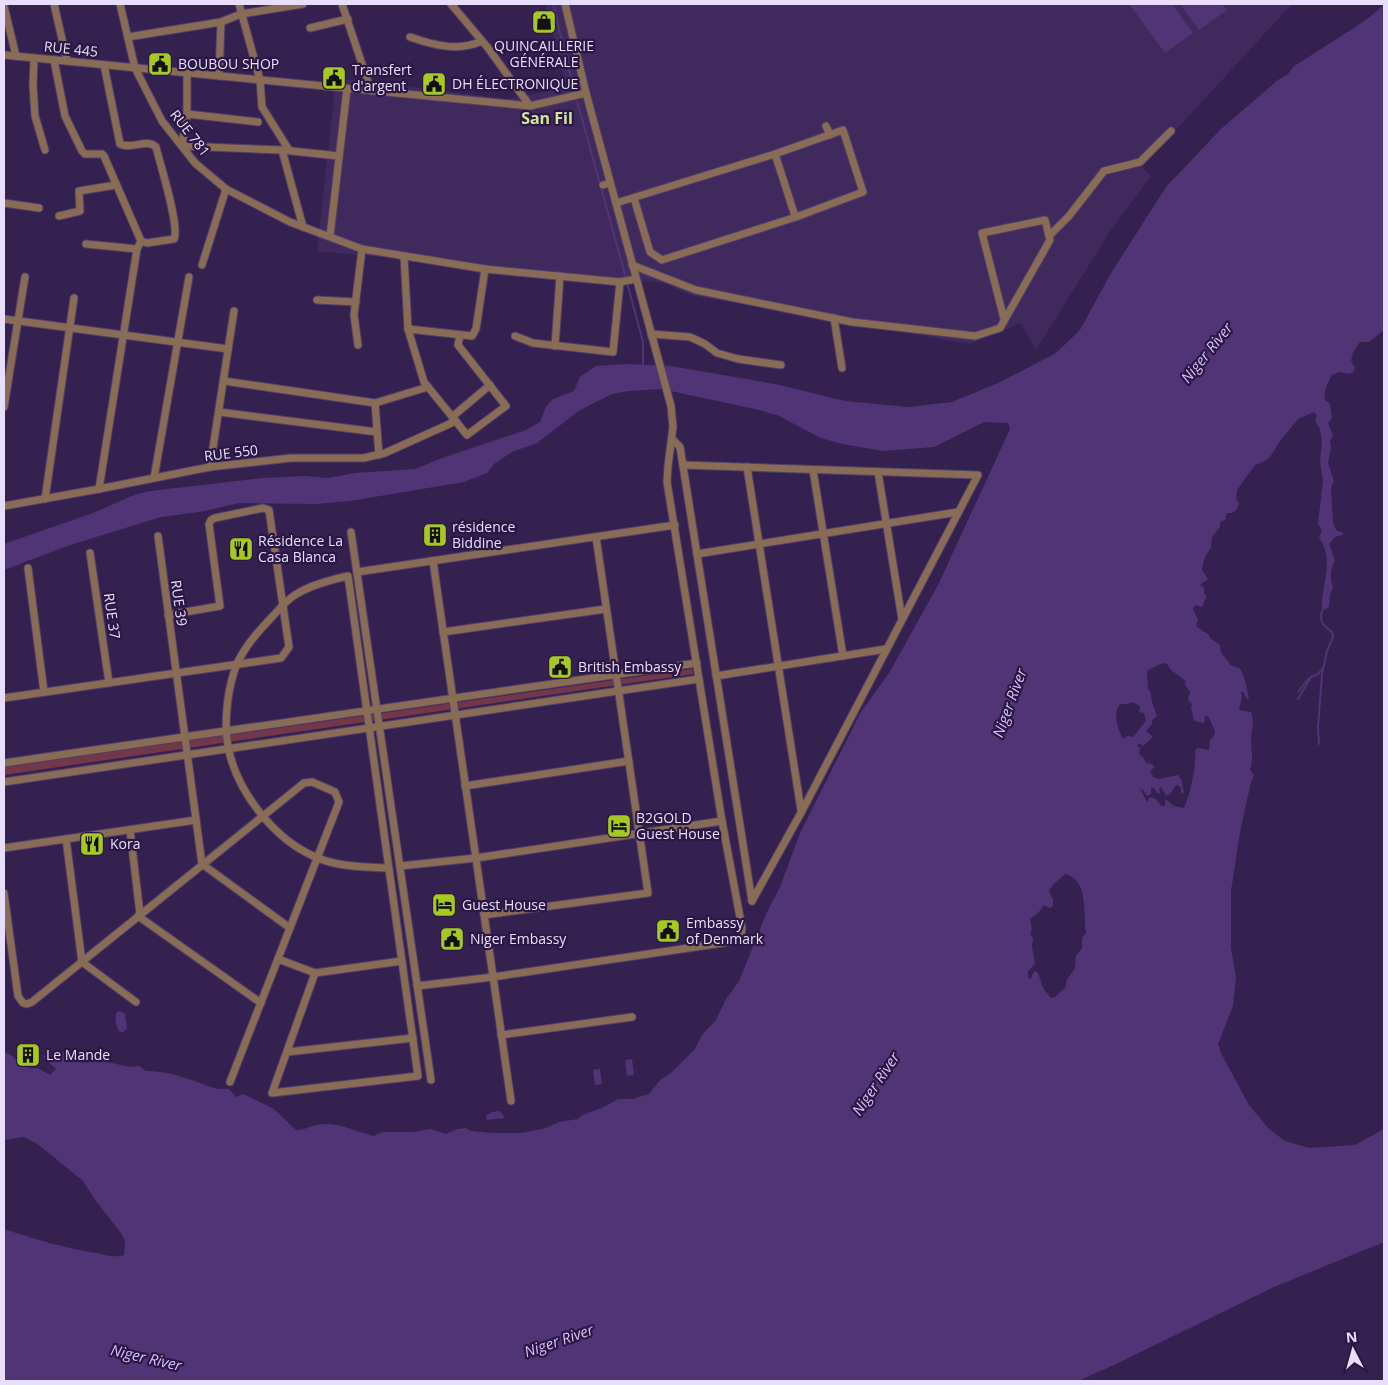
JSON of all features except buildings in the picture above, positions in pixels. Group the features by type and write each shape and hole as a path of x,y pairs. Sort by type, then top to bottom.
{"street":[{"path":"54,4 67,61"},
{"name":"RUE 781","path":"120,4 135,68 162,121 195,163 226,189 290,222 362,249 485,269 620,282 636,279"},
{"path":"239,4 260,80 262,107 286,150 303,227"},
{"path":"128,37 221,22 241,14 276,6 303,4"},
{"path":"342,4 371,91"},
{"path":"452,4 530,106"},
{"path":"417,986 493,977 736,941 740,936 742,928 722,821 668,482 673,428 671,406 632,265 624,247 616,203 606,184 565,4"},
{"path":"4,6 16,56"},
{"path":"310,28 348,19"},
{"path":"219,76 221,22"},
{"path":"410,37 435,45 457,47 471,46 482,41"},
{"name":"RUE 445","path":"4,55 530,106 586,93"},
{"path":"34,58 35,116 45,150"},
{"path":"54,60 66,116 82,152 85,154 102,154 141,241 147,243 174,239 174,221 156,147 150,143 126,146 120,144 104,65"},
{"path":"187,73 187,114 182,146 286,150 339,156"},
{"path":"330,236 347,89"},
{"path":"187,114 258,122"},
{"path":"826,126 830,135"},
{"path":"616,203 775,154 843,130 863,192 662,260 650,252 634,198"},
{"path":"1049,236 1069,216 1104,171 1140,162 1171,132"},
{"path":"775,154 794,216"},
{"path":"60,216 80,211 79,191 116,185"},
{"path":"202,265 226,189"},
{"path":"4,203 40,208"},
{"path":"632,265 696,290 852,322 975,336 1000,328 1050,240 1046,220 982,233 1004,319"},
{"path":"99,489 137,249 141,241"},
{"path":"86,244 137,249"},
{"path":"358,345 354,315 362,249"},
{"path":"404,256 408,328 424,382 467,435 506,406 458,345 460,335"},
{"path":"408,328 472,336 476,329 485,269"},
{"path":"555,346 560,276"},
{"path":"4,408 24,277"},
{"path":"154,478 189,277"},
{"path":"515,336 532,343 613,352 620,282"},
{"path":"45,499 74,298"},
{"path":"317,300 356,302"},
{"path":"210,467 234,311"},
{"path":"834,318 842,368"},
{"path":"4,319 228,349"},
{"path":"651,334 690,337 705,344 717,353 738,359 781,365"},
{"path":"224,381 375,403 428,387"},
{"name":"RUE 550","path":"4,506 210,467 291,458 364,458 379,455 454,419 490,385"},
{"path":"375,403 379,455"},
{"path":"219,412 377,432"},
{"path":"672,439 680,447 752,901 802,811 978,475 683,465"},
{"path":"747,467 802,811"},
{"path":"813,470 843,656"},
{"path":"878,472 902,620"},
{"path":"4,698 280,658 289,647 269,510 263,508 210,520 220,606 168,615"},
{"path":"697,554 958,512"},
{"path":"357,572 674,525"},
{"path":"351,532 431,1080"},
{"name":"RUE 39","path":"158,536 202,864"},
{"path":"484,915 648,893 596,537"},
{"name":"RUE 37","path":"90,553 109,683"},
{"path":"432,561 511,1101"},
{"path":"28,568 44,692"},
{"path":"314,973 272,1093 418,1076 413,1038 348,576 324,582 294,595 256,634 234,671 226,713 228,748 235,770 252,804 278,833 300,849 329,862 389,868"},
{"path":"443,632 606,609"},
{"path":"716,676 886,649"},
{"path":"4,763 697,663"},
{"path":"4,782 699,678"},
{"path":"465,786 629,761"},
{"path":"4,893 18,996 20,1000 27,1004 32,1002 304,783 312,782 336,792 339,802 230,1082"},
{"path":"4,848 196,820"},
{"path":"400,866 476,858 722,821"},
{"path":"130,830 139,915 261,1003"},
{"path":"66,839 82,962 136,1002"},
{"path":"202,864 290,928"},
{"path":"278,959 314,973 402,961"},
{"path":"501,1035 632,1017"},
{"path":"287,1052 413,1038"}],"shaded area":[{"path":"545,4 1292,4 1142,167 1151,176 1111,230 1036,350 1021,323 970,344 690,295 664,283 317,251 336,78 508,99 566,87"},
{"path":"692,669 693,674 4,775 4,767"}],"water":[{"path":"1129,4 1172,4 1193,33 1165,53"},
{"path":"1180,4 1222,4 1227,10 1199,30"},
{"name":"Niger River","path":"1384,5 1384,330 1369,342 1360,342 1353,352 1351,361 1355,368 1353,372 1350,374 1340,372 1332,375 1325,390 1325,400 1330,404 1332,418 1328,423 1333,435 1330,441 1331,448 1328,463 1334,481 1331,487 1333,523 1336,530 1343,533 1343,535 1335,537 1329,544 1335,560 1331,570 1333,588 1330,594 1329,607 1322,611 1327,564 1324,546 1319,538 1322,531 1318,523 1323,481 1320,461 1322,442 1320,429 1315,421 1317,415 1314,412 1298,419 1270,457 1255,465 1237,490 1236,499 1239,503 1237,509 1232,513 1227,513 1225,520 1220,522 1220,527 1212,537 1211,548 1203,563 1202,570 1208,579 1200,585 1204,588 1204,593 1207,596 1202,607 1195,605 1193,609 1198,620 1196,626 1220,645 1222,654 1230,665 1241,670 1249,697 1247,699 1243,692 1241,692 1239,710 1251,712 1253,719 1250,770 1254,775 1240,832 1231,891 1231,948 1236,977 1233,1006 1218,1044 1249,1105 1268,1128 1285,1141 1309,1148 1355,1145 1384,1129 1384,1242 1274,1287 1078,1381 4,1381 4,1229 61,1246 110,1256 124,1255 125,1241 83,1181 39,1145 24,1137 4,1140 4,1052 27,1067 38,1068 50,1075 56,1069 44,1058 43,1056 47,1053 53,1055 62,1052 130,1067 139,1066 146,1071 172,1074 216,1089 229,1089 236,1097 243,1094 274,1109 296,1130 317,1125 333,1124 374,1136 382,1132 414,1132 430,1129 446,1134 457,1129 466,1128 471,1131 492,1133 522,1133 546,1128 559,1122 578,1119 618,1099 632,1099 649,1094 660,1080 671,1073 694,1050 702,1035 716,1020 726,999 739,981 767,912 780,887 800,833 861,712 889,673 938,585 1010,429 1008,423 984,422 934,447 883,451 842,444 821,438 777,415 755,409 661,389 629,391 612,394 580,410 537,443 512,452 494,464 487,473 464,482 350,501 316,504 239,503 200,512 161,517 67,546 4,570 4,544 93,513 134,495 150,491 263,478 305,476 328,478 355,473 415,469 526,430 540,422 546,407 553,399 574,391 580,377 596,366 625,364 670,366 775,384 845,401 908,407 952,402 998,383 1056,353 1080,330 1111,273 1166,187 1221,129 1278,80 1288,74 1293,67 1366,20","holes":["1163,663 1167,664 1171,670 1186,681 1185,685 1190,692 1188,700 1192,704 1194,721 1204,723 1204,717 1208,716 1215,731 1214,736 1210,740 1209,750 1198,748 1195,750 1195,763 1189,796 1184,808 1174,806 1167,800 1165,801 1165,806 1161,806 1156,799 1150,797 1147,802 1140,789 1147,796 1151,794 1151,788 1154,788 1158,794 1161,787 1166,796 1178,785 1181,788 1181,794 1184,792 1178,775 1159,779 1153,777 1150,771 1155,767 1152,764 1146,763 1139,754 1140,748 1137,746 1139,743 1143,746 1153,737 1146,731 1152,724 1152,720 1157,716 1148,689 1148,670","1132,702 1140,706 1139,712 1144,713 1146,721 1133,737 1128,736 1123,739 1118,726 1116,712 1120,704","1065,874 1073,877 1078,883 1083,898 1086,933 1082,938 1082,948 1076,956 1075,968 1067,980 1065,988 1055,997 1050,998 1036,971 1031,979 1028,978 1028,971 1035,964 1032,946 1033,939 1030,934 1032,929 1030,919 1044,905 1050,908 1053,906 1053,900 1049,891"]},
{"path":"120,1011 125,1014 127,1029 122,1033 117,1027 116,1021 117,1012"},
{"path":"632,1059 634,1075 627,1076 625,1060"},
{"path":"600,1069 602,1084 595,1085 593,1070"},
{"path":"500,1111 505,1118 487,1120 486,1116 492,1112"}],"waterway":[{"path":"553,4 574,90"},
{"path":"577,101 626,278"},
{"path":"628,286 643,342 643,366"},
{"path":"1319,744 1318,727 1322,674 1327,651 1333,637 1332,632 1321,621 1322,611"},
{"path":"1298,699 1311,677 1318,674 1322,669"},
{"path":"1298,692 1309,678"}],"place":[{"name":"QUINCAILLERIE GÉNÉRALE","path":"544,22"},
{"name":"BOUBOU SHOP","path":"160,64"},
{"name":"Transfert d'argent","path":"334,78"},
{"name":"DH ÉLECTRONIQUE","path":"434,84"},
{"name":"résidence Biddine","path":"435,535"},
{"name":"Résidence La Casa Blanca","path":"241,549"},
{"name":"British Embassy","path":"560,667"},
{"name":"B2GOLD Guest House","path":"619,826"},
{"name":"Kora","path":"92,844"},
{"name":"Guest House","path":"444,905"},
{"name":"Embassy of Denmark","path":"668,931"},
{"name":"Niger Embassy","path":"452,939"},
{"name":"Le Mande","path":"28,1055"}],"district":[{"name":"San Fil","path":"547,118"}]}
